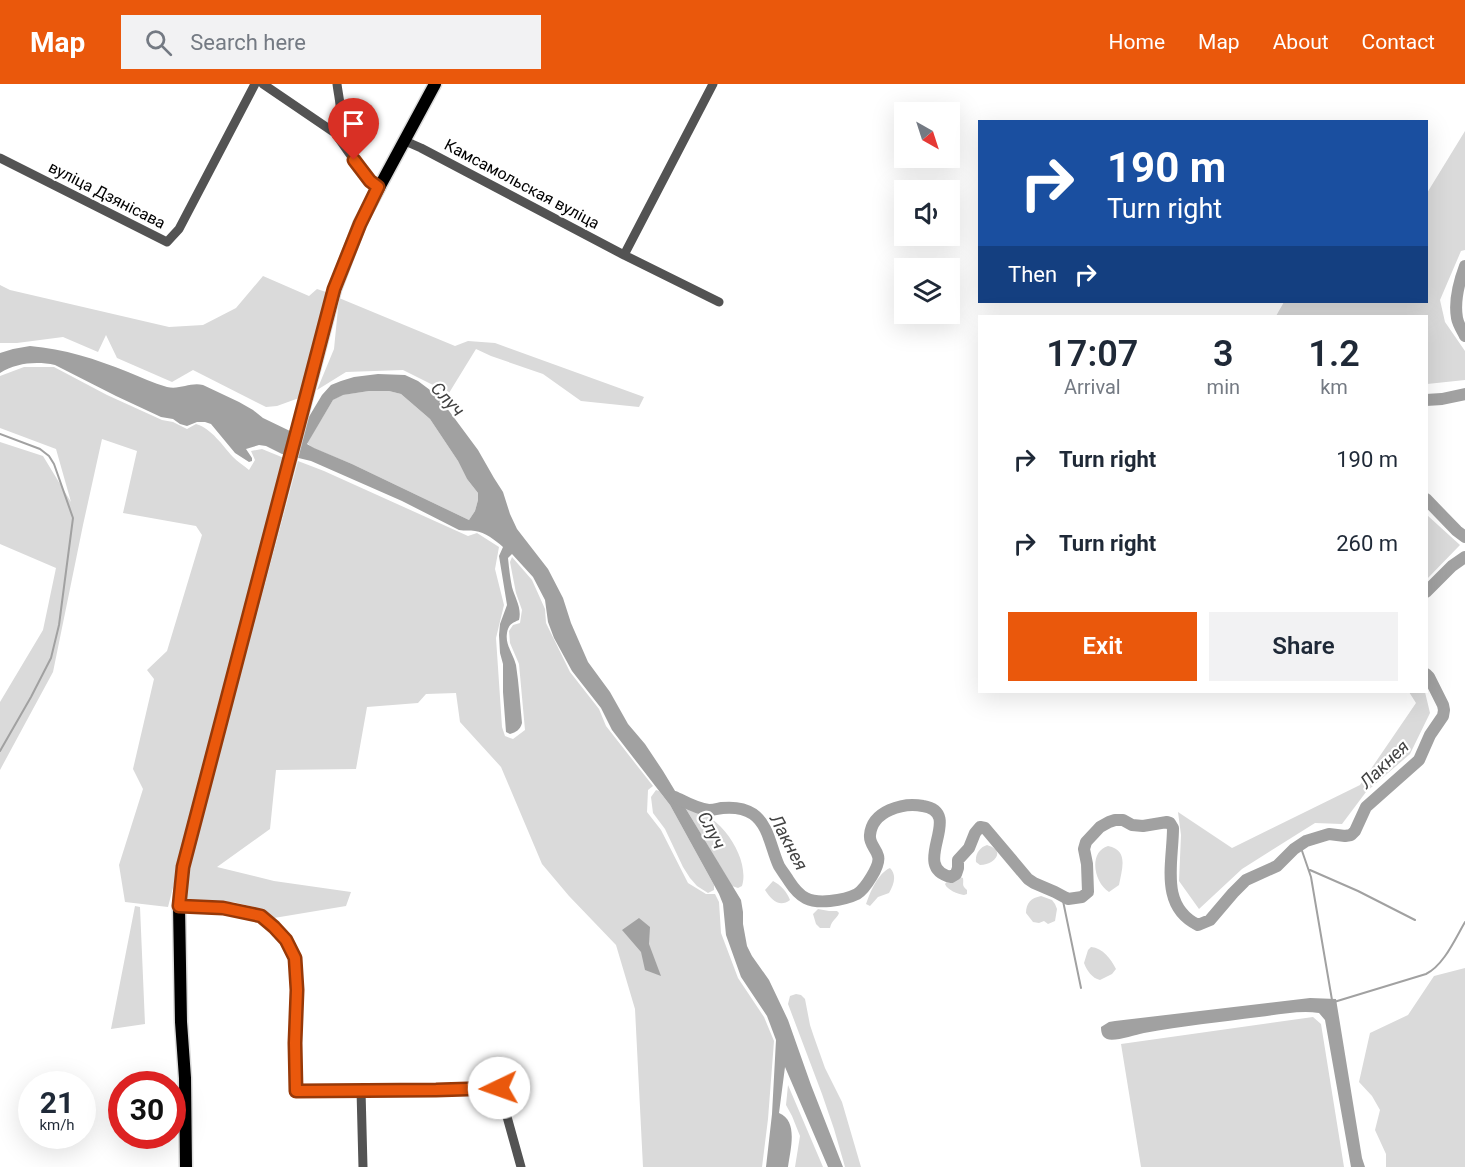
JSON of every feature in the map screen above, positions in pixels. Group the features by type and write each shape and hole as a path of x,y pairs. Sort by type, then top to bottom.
{"main road":[{"path":"186,1167 179,906 183,867 334,289 360,224 378,187 435,84"}],"street":[{"name":"вуліца Дзянісава","path":"0,158 167,242 179,230 255,84"},
{"path":"263,84 336,133 363,173 378,187"},
{"path":"336,133 340,126 341,116 337,84"},
{"path":"624,255 713,84"},
{"name":"Камсамольская вуліца","path":"405,141 719,302"},
{"path":"179,906 223,908 261,916 286,940 295,958 296,1091 499,1088 521,1167"},
{"path":"361,1090 363,1167"}],"shaded area":[{"path":"1465,131 1465,250 1461,251 1440,300 1445,322 1465,351 1465,380 1428,384 1428,315 1277,315 1283,303 1428,303 1428,191"},
{"path":"263,276 309,296 317,289 329,293 311,349 299,398 277,406 266,407 193,370 172,382 117,358 106,335 98,352 63,337 0,343 0,285 10,290 169,327 203,325 236,308"},
{"path":"339,298 455,346 468,341 495,343 644,397 639,407 581,401 543,374 476,349 449,393 403,370 346,372 317,390 334,349"},
{"path":"30,346 68,352 167,387 203,385 290,431 307,420 331,385 354,377 378,374 405,375 418,381 438,396 478,450 503,492 517,529 548,569 563,598 588,662 610,692 628,724 663,771 741,900 747,946 769,980 788,1020 843,1167 828,1167 785,1067 779,1113 789,1122 791,1129 788,1167 766,1167 772,1114 776,1040 767,1016 741,977 726,935 723,904 719,894 670,805 612,730 601,708 572,671 554,638 548,622 545,600 533,577 512,554 508,558 509,569 520,616 519,620 509,626 507,637 516,665 522,723 518,730 510,734 506,732 503,664 499,635 500,624 507,605 499,556 503,547 497,542 479,532 459,530 402,501 311,461 282,454 266,446 259,445 246,449 252,458 249,462 235,453 211,424 197,422 187,426 173,419 161,417 55,365 26,364 0,373 0,353","holes":["389,391 401,394 430,419 478,493 475,511 469,520 307,444 333,400 343,395"]},
{"path":"24,367 54,367 162,420 173,422 187,429 196,424 202,426 249,470 255,460 251,451 262,449 284,458 168,907 125,902 119,865 143,789 133,769 154,679 147,670 167,651 202,535 196,526 123,513 137,451 102,439 53,672 0,770 0,702 43,630 56,568 0,544 0,442 43,456 71,502 56,449 0,428 0,376"},
{"path":"389,391 401,394 430,419 478,493 475,511 469,520 352,464 313,448 307,443 333,400 342,395"},
{"path":"298,461 468,536 477,533 499,547 495,569 504,605 496,638 502,727 505,736 513,739 525,730 519,664 510,643 509,631 513,625 520,623 522,610 510,562 512,557 532,580 545,609 546,623 570,672 599,709 606,726 653,786 648,790 647,812 661,830 688,883 706,894 715,894 719,902 721,933 738,978 764,1017 774,1041 762,1167 643,1167 635,1009 616,945 542,864 501,767 460,722 456,693 426,694 418,703 367,707 356,769 276,770 270,829 217,867 274,881 351,892 346,906 274,918 258,908 233,902 186,902 188,870"},
{"path":"1428,516 1460,545 1428,578"},
{"path":"1410,693 1425,693 1430,713 1410,754 1366,792 1342,824 1315,823 1242,869 1199,909 1179,881 1181,835 1178,812 1232,848 1360,785 1416,703"},
{"path":"656,790 670,805 714,885 714,890 708,893 697,886 683,867 665,829 653,813 651,797"},
{"path":"686,809 698,811 709,817 729,837 741,862 742,886 738,888 732,886"},
{"path":"987,845 996,851 996,857 990,863 980,865 976,862 978,851"},
{"path":"1108,846 1115,848 1122,856 1119,885 1109,892 1100,882 1095,868 1098,854"},
{"path":"890,868 894,874 894,880 889,893 878,897 870,906 866,904 878,878"},
{"path":"963,878 963,885 967,890 967,894 964,895 950,890 945,884 948,880"},
{"path":"773,881 783,889 790,900 779,903 770,897 765,890"},
{"path":"1041,896 1052,900 1057,909 1055,921 1048,924 1044,921 1033,922 1026,913 1030,902"},
{"path":"135,906 140,907 145,1024 111,1029"},
{"path":"818,909 839,913 830,928 820,928 816,924 813,914"},
{"path":"639,918 650,927 649,944 661,976 645,970 641,952 622,930"},
{"path":"1091,947 1099,949 1106,955 1116,969 1112,974 1100,980 1090,974 1084,963"},
{"path":"1465,968 1465,1167 1386,1167 1386,1154 1375,1130 1380,1110 1372,1096 1359,1082 1370,1033 1408,1015 1434,976"},
{"path":"796,994 805,999 814,1037 825,1068 842,1102 861,1167 845,1167 822,1094 788,1004 790,996"},
{"path":"1310,998 1336,999 1365,1167 1351,1167 1325,1020 1319,1013 1289,1013 1201,1024 1114,1040 1105,1038 1101,1031 1101,1027 1115,1021"},
{"path":"1313,1017 1321,1024 1344,1167 1141,1167 1121,1044"},
{"path":"788,1085 823,1167 795,1167 800,1136 786,1105"}],"waterway":[{"name":"Лакнея","path":"1465,266 1456,305 1458,320 1465,336"},
{"name":"Лакнея","path":"1428,400 1465,394"},
{"path":"0,434 40,449 49,456 73,518 59,625 51,658 0,751"},
{"name":"Лакнея","path":"1428,501 1465,537"},
{"name":"Лакнея","path":"1428,590 1452,566 1465,557"},
{"name":"Лакнея","path":"675,797 705,809 734,808 753,814 763,824 779,866 793,887 801,895 816,901 847,898 857,894 864,887 875,871 878,860 870,838 872,827 882,814 898,807 915,805 935,811 939,819 935,852 935,863 939,871 951,877 956,874 958,860 969,848 975,833 980,827 985,828 1028,879 1068,899 1082,897 1088,892 1084,849 1086,842 1100,827 1115,820 1143,826 1167,822 1173,828 1171,869 1173,895 1178,907 1186,917 1198,925 1210,920 1246,880 1277,866 1306,841 1329,834 1351,835 1355,831 1366,807 1419,760 1430,735 1443,716 1443,705 1428,676"},
{"path":"1300,845 1311,877 1332,1000"},
{"path":"1310,870 1415,920"},
{"path":"1062,896 1081,988"},
{"path":"1334,1002 1426,974 1444,958 1465,922"}],"route":[{"path":"354,160 370,181 378,187 360,224 334,289 183,867 179,906 223,908 261,916 286,940 295,958 296,1091 499,1088"}],"water label":[{"name":"Случ","path":"448,399"},
{"name":"Случ","path":"712,830"}]}
